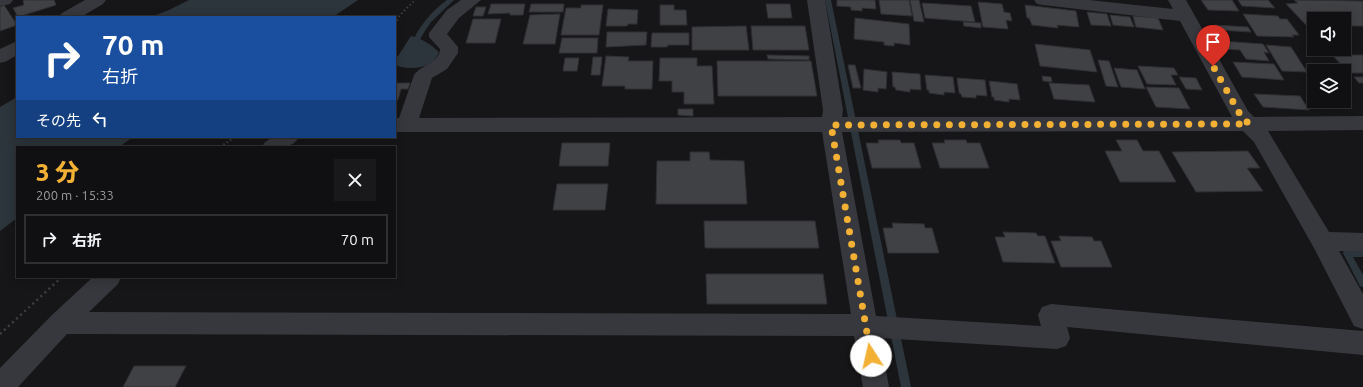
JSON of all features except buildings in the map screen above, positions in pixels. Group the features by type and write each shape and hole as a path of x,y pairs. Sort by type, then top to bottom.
{"street":[{"path":"0,2 4,0"},
{"path":"70,16 98,0"},
{"path":"472,0 453,14 438,33 438,37 449,47 450,53 440,65 424,75 401,125 1363,123"},
{"path":"816,0 833,110 847,125 884,327 876,387"},
{"path":"1043,0 1181,8 1241,116 1261,137 1322,241 1363,318"},
{"path":"0,57 16,48"},
{"path":"274,146 287,138"},
{"path":"1322,241 1363,242"},
{"path":"0,387 60,323 108,278"},
{"path":"60,323 884,327 1058,338 1051,315 1363,343"}],"path":[{"path":"396,22 400,15 415,0"},
{"path":"222,146 234,138"},
{"path":"0,334 61,278"}],"shaded area":[{"path":"189,0 358,0 334,16 154,16"},
{"path":"411,36 426,42 439,52 432,62 413,68 396,65 396,56 398,56"},
{"path":"16,98 16,138 132,138 120,146 16,146 16,219 0,231 0,107"}],"waterway":[{"path":"413,47 429,21 439,9 451,0"},
{"path":"828,0 906,387"},
{"path":"1363,254 1347,253 1363,283"}],"route":[{"path":"871,356 831,125 1249,124 1241,116 1213,66"}]}
